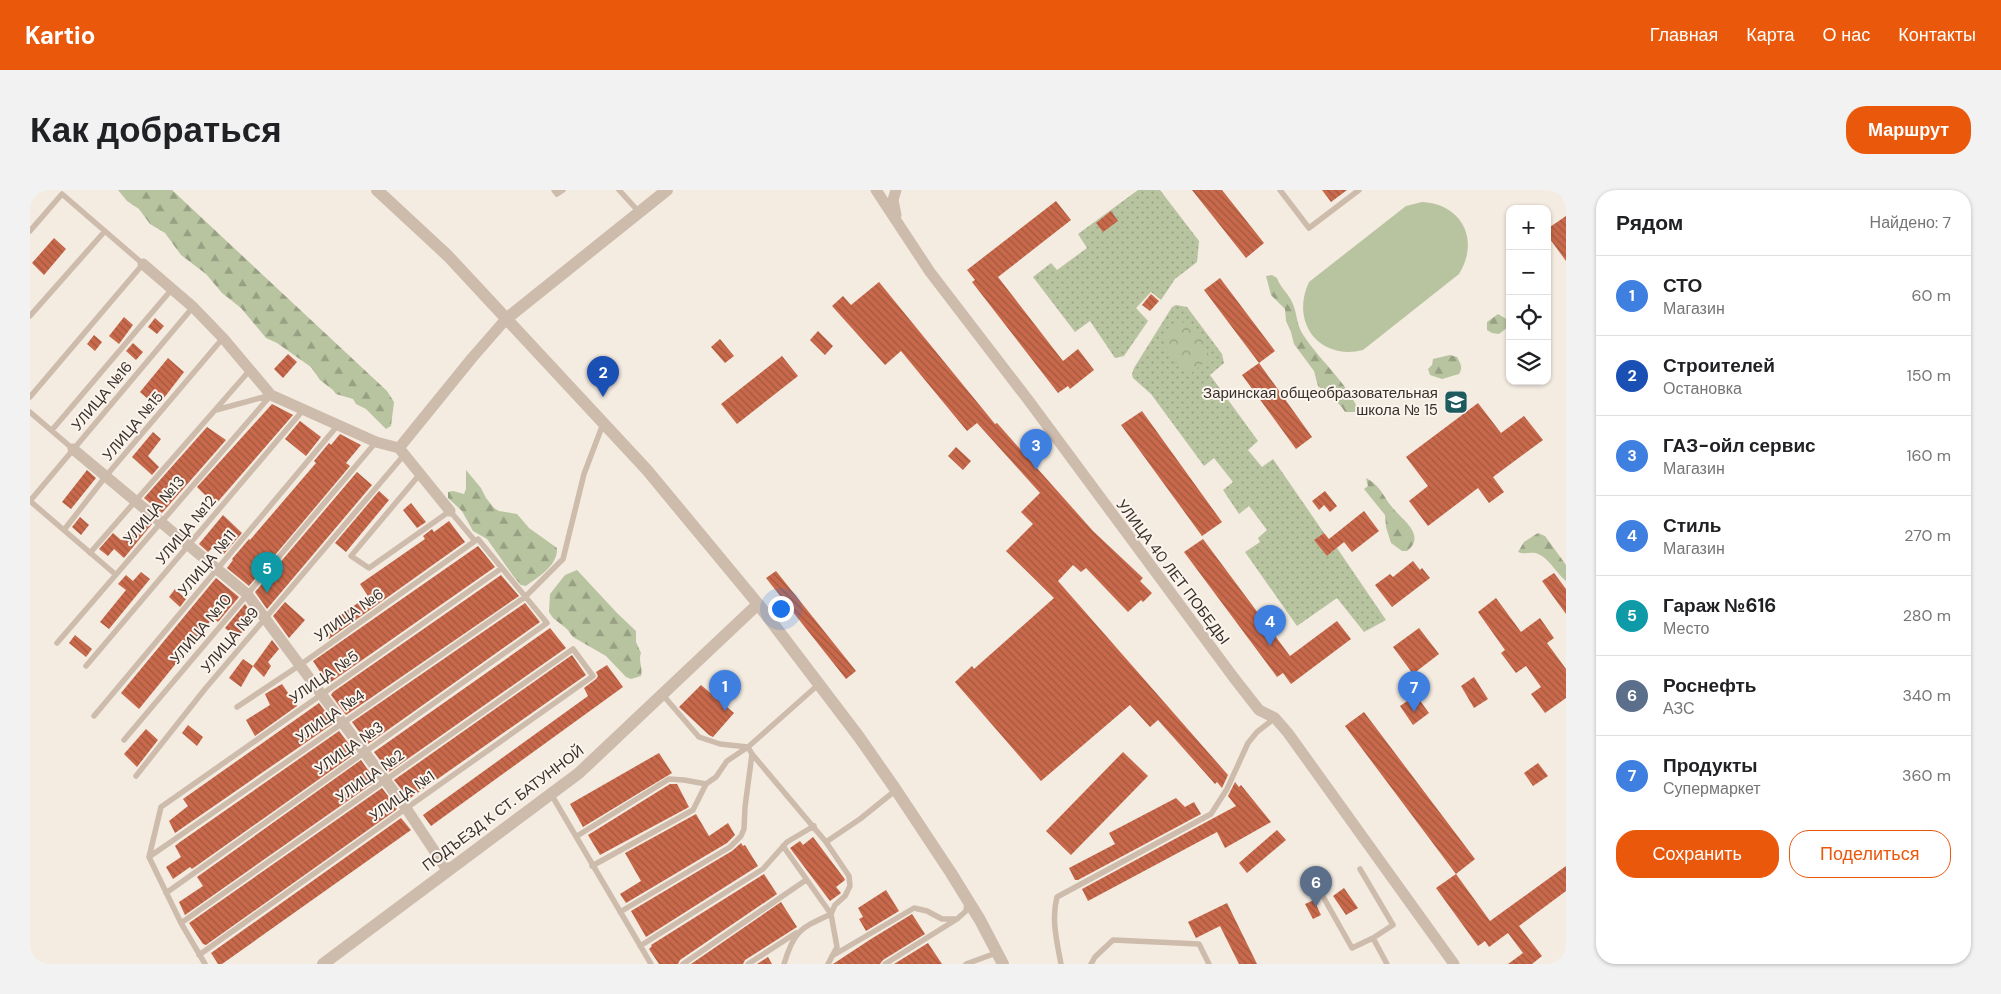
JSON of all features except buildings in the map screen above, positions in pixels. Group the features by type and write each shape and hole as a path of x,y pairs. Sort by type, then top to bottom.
{"street":[{"path":"377,190 448,256 647,470 758,604 896,790 967,900 1003,964"},
{"path":"402,451 472,358 506,319 667,190"},
{"name":"УЛИЦА 40 ЛЕТ ПОБЕДЫ","path":"876,190 930,272 1054,434 1234,678 1259,710 1275,718 1288,733 1454,964"},
{"path":"896,190 893,200 901,228"},
{"path":"144,264 193,307 223,338 271,395 376,442 402,451 450,511"},
{"path":"73,449 217,571 247,594 406,808 447,870"},
{"name":"ПОДЪЕЗД К СТ. БАТУННОЙ","path":"323,964 579,773 758,604"}],"lane":[{"path":"554,190 557,194 563,190"},
{"path":"619,190 638,212"},
{"path":"1280,190 1309,228 1359,190"},
{"path":"30,231 62,194 144,264 30,397"},
{"path":"30,316 105,231"},
{"path":"52,430 172,289"},
{"name":"УЛИЦА №16","path":"30,502 193,307"},
{"name":"УЛИЦА №15","path":"64,530 106,476 223,338"},
{"path":"90,553 250,370"},
{"path":"216,410 271,395"},
{"name":"УЛИЦА №13","path":"57,643 271,395"},
{"name":"УЛИЦА №12","path":"86,666 304,409"},
{"path":"30,412 73,449"},
{"name":"УЛИЦА №4","path":"149,857 525,597 563,559 584,474 603,424"},
{"name":"УЛИЦА №11","path":"94,716 338,425"},
{"path":"1033,453 1054,434"},
{"name":"УЛИЦА №10","path":"124,740 376,442"},
{"name":"УЛИЦА №9","path":"136,776 205,689 402,451"},
{"path":"420,474 351,556 369,568 450,511 475,542 478,539 525,597"},
{"path":"30,502 115,574"},
{"name":"УЛИЦА №6","path":"237,707 475,542"},
{"name":"УЛИЦА №5","path":"149,857 161,807 502,568"},
{"name":"УЛИЦА №3","path":"166,893 547,623 525,597"},
{"name":"УЛИЦА №2","path":"181,924 573,649"},
{"name":"УЛИЦА №1","path":"199,955 593,676 573,649"},
{"path":"592,866 693,810 706,784 716,777 727,761 748,747 819,684"},
{"path":"662,694 699,738 720,744 748,747"},
{"path":"1061,964 1054,921 1054,907 1057,897 1210,814 1227,790 1248,743 1257,732 1275,718"},
{"path":"748,747 826,842 848,876 850,886 846,896 835,905 831,914 798,932 748,964"},
{"path":"620,912 730,847 741,836 744,829 752,754"},
{"path":"577,836 669,780 684,780 706,784"},
{"path":"826,842 860,819 896,790"},
{"path":"552,794 567,824 577,836 592,866 651,964"},
{"path":"640,946 763,870 783,846 799,833 814,826"},
{"path":"783,846 831,914 837,947 828,964"},
{"path":"149,857 181,924 205,964"},
{"path":"1321,893 1352,948 1393,926 1360,869"},
{"path":"683,964 806,880"},
{"path":"885,964 957,920 966,911 967,900"},
{"path":"832,956 914,908 927,911 942,919 957,920"},
{"path":"784,964 789,947 798,932"},
{"path":"1373,938 1387,964"},
{"path":"1091,964 1095,957 1113,940 1199,944 1210,964"},
{"path":"966,964 997,952"}],"green space":[{"path":"118,190 172,190 387,391 394,402 391,426 386,429 366,409 356,404 353,399 336,394 320,380 311,367 277,343 266,338 241,308 222,293 206,274 181,255 165,233 150,224 139,209 127,201"},
{"path":"1138,190 1160,190 1199,241 1197,262 1175,279 1161,300 1151,292 1136,308 1148,321 1124,356 1115,358 1090,321 1075,332 1033,277 1051,263 1057,270 1087,248 1078,234"},
{"path":"1422,202 1436,204 1448,209 1463,226 1467,237 1468,249 1459,274 1363,350 1347,352 1333,350 1322,344 1312,335 1306,324 1303,311 1304,297 1309,282 1406,206"},
{"path":"1272,275 1277,278 1291,300 1302,333 1352,397 1357,407 1355,412 1345,412 1341,406 1318,386 1314,371 1294,344 1286,321 1285,309 1271,295 1266,276"},
{"path":"1176,305 1187,307 1222,354 1224,363 1210,375 1258,441 1248,450 1262,467 1273,459 1324,533 1315,540 1327,556 1337,548 1386,620 1364,632 1337,598 1297,626 1245,552 1260,542 1258,538 1267,530 1249,506 1239,514 1223,490 1233,482 1214,458 1204,466 1151,394 1133,378 1134,368 1172,307"},
{"path":"1498,314 1506,319 1506,329 1499,334 1492,333 1487,330 1487,322"},
{"path":"1182,322 1200,334 1210,358 1191,373 1172,360 1163,339"},
{"path":"1450,355 1457,357 1460,362 1459,374 1442,379 1430,375 1428,369 1432,365 1433,359"},
{"path":"466,470 494,508 499,511 517,514 529,528 557,548 551,566 526,586 521,585 514,577 487,539 473,531 462,511 448,498 448,492 453,491 464,494 466,489"},
{"path":"1366,478 1379,488 1414,533 1413,545 1407,551 1402,551 1391,543 1386,527 1385,515 1364,489 1368,486"},
{"path":"1538,533 1545,536 1566,565 1566,581 1542,556 1535,553 1518,552 1524,542"},
{"path":"577,570 636,631 636,642 641,653 641,676 631,679 626,677 606,656 573,637 549,612 550,594 565,575"}],"place":[{"name":"Строителей","path":"603,397"},
{"name":"Заринская общеобразовательная школа № 15","path":"1456,402"},
{"name":"ГАЗ-ойл сервис","path":"1036,470"},
{"name":"Гараж №616","path":"267,593"},
{"name":"Стиль","path":"1270,646"},
{"name":"СТО","path":"725,711"},
{"name":"Продукты","path":"1414,712"},
{"name":"Роснефть","path":"1316,907"}]}
